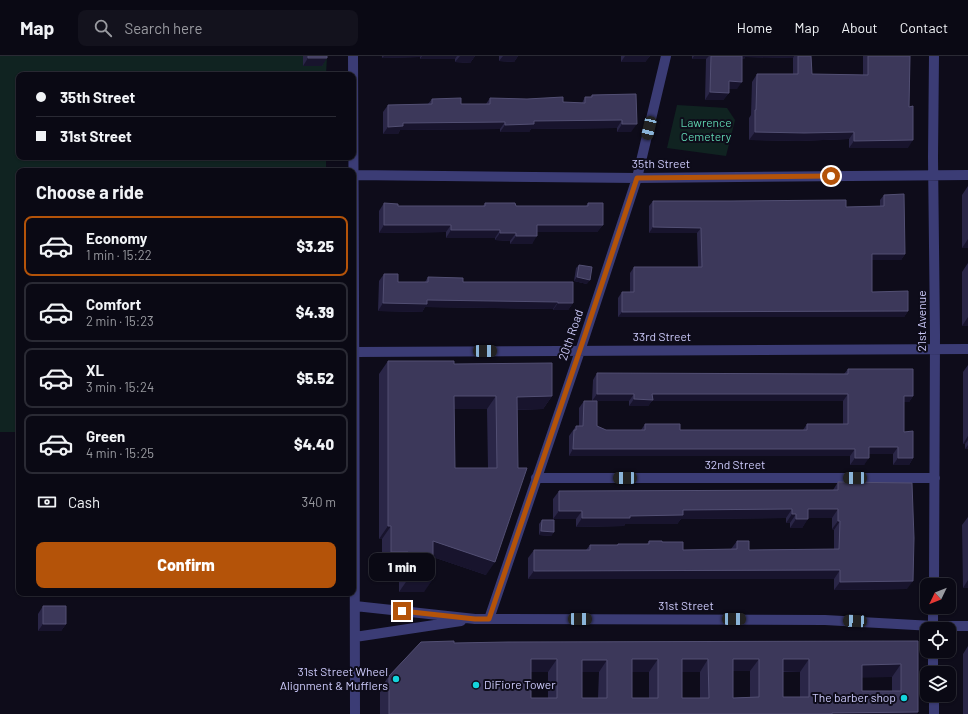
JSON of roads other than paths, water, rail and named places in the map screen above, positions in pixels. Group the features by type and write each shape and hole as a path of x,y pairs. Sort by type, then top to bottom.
{"street":[{"path":"353,56 353,72"},
{"name":"20th Road","path":"489,619 637,178 666,56"},
{"name":"21st Avenue","path":"934,56 934,578"},
{"name":"35th Street","path":"356,175 637,178 968,175"},
{"name":"33rd Street","path":"356,352 968,349"},
{"name":"32nd Street","path":"536,478 935,478"},
{"path":"355,596 355,714"},
{"name":"31st Street","path":"355,606 475,619 825,620 920,626"},
{"name":"31st Street","path":"355,637 475,619"},
{"name":"31st Street","path":"956,626 968,626"},
{"path":"934,702 934,714"}],"place":[{"name":"31st Street Wheel Alignment & Mufflers","path":"396,679"},
{"name":"DiFiore Tower","path":"476,685"},
{"name":"The barber shop","path":"904,698"}],"park label":[{"name":"Lawrence Cemetery","path":"706,130"}]}
